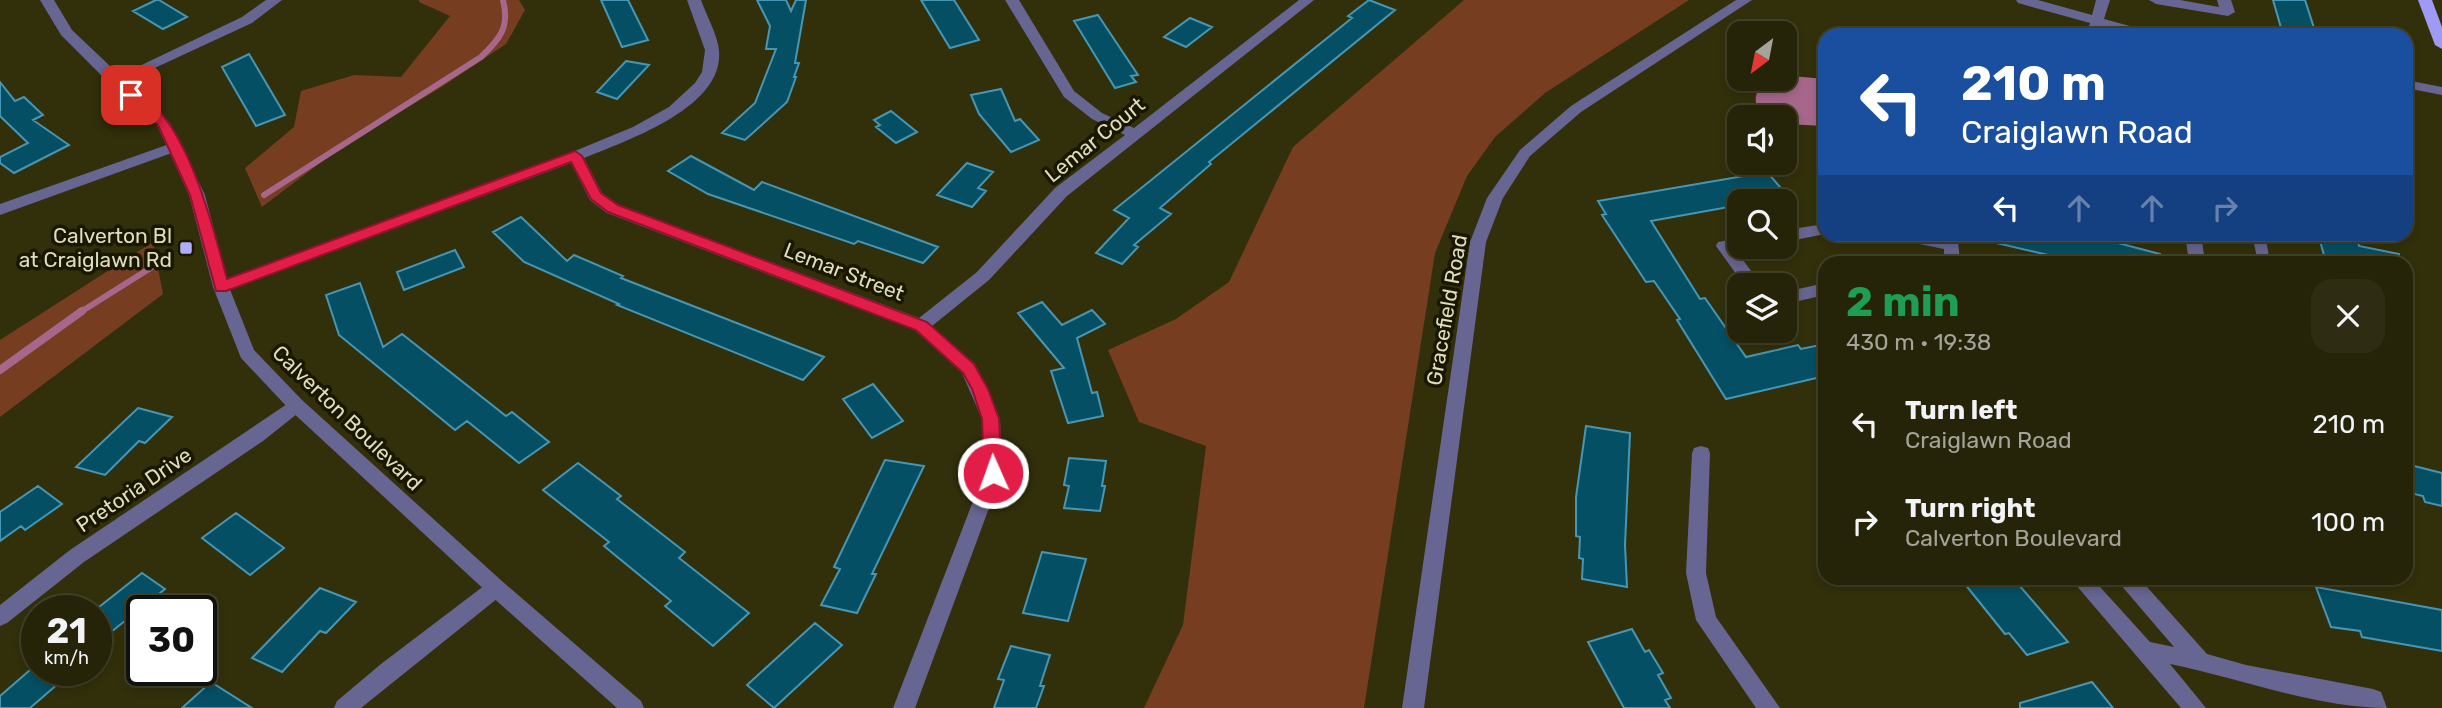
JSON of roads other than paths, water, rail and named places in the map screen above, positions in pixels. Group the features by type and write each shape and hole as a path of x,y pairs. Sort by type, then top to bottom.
{"main road":[{"path":"2425,0 2442,45"}],"street":[{"name":"Calverton Boulevard","path":"47,0 66,32 115,81 163,123 197,195 221,287 247,353 296,405 496,588 633,708"},
{"path":"115,81 247,20 275,0"},
{"path":"221,287 575,156 638,131 674,110 700,86 709,72 712,50 694,0"},
{"path":"1012,0 1069,94 1097,116 1135,134"},
{"name":"Lemar Court","path":"921,326 983,276 1061,192 1307,0"},
{"name":"Gracefield Road","path":"1413,708 1478,242 1494,198 1525,153 1577,109 1745,0"},
{"path":"2023,0 2092,28"},
{"path":"2094,28 2103,0"},
{"path":"2156,0 2228,12 2224,0"},
{"path":"2413,85 2442,91"},
{"path":"0,210 175,147"},
{"name":"Lemar Street","path":"575,156 596,196 613,209 921,326 969,369 991,419 993,473 904,708"},
{"path":"1797,234 1818,230"},
{"path":"1938,242 1952,245 1952,256"},
{"path":"1734,259 1745,273"},
{"path":"1797,295 1818,291"},
{"name":"Pretoria Drive","path":"0,617 77,556 256,436 296,405"},
{"path":"1701,453 1696,573 1706,620 1769,708"},
{"path":"2086,585 2195,708"},
{"path":"2133,585 2200,661"},
{"path":"345,708 388,671 496,588"},
{"path":"2144,650 2200,661 2246,675 2373,699 2376,708"}],"waterway":[{"path":"264,195 481,57 502,32 505,18 503,0"},
{"path":"81,312 160,262"},
{"path":"0,370 81,312"}],"place":[{"name":"Calverton Bl at Craiglawn Rd","path":"186,248"}]}
